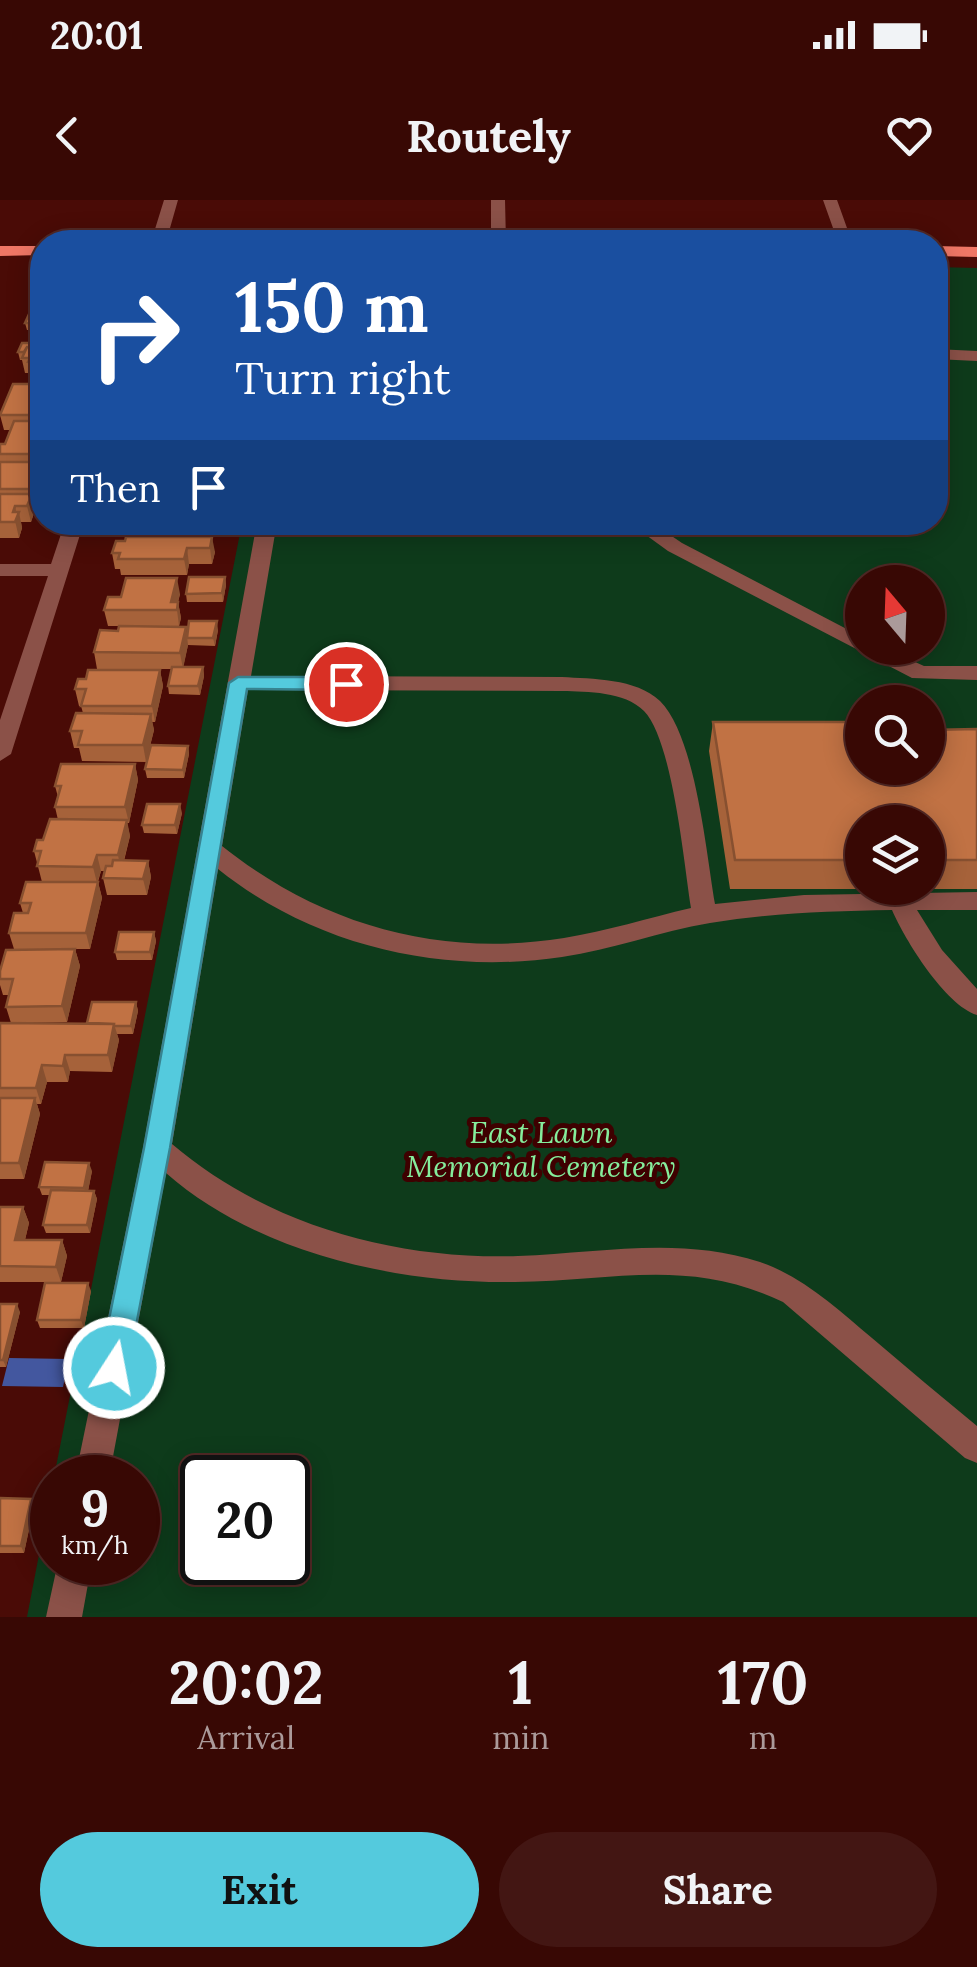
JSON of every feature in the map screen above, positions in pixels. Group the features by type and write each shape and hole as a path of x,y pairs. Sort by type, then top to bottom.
{"main road":[{"path":"0,251 30,251"},
{"path":"948,251 977,252"}],"street":[{"path":"162,230 172,200"},
{"path":"498,200 499,230"},
{"path":"830,200 840,230"},
{"path":"948,355 977,356"},
{"path":"0,754 72,535"},
{"path":"97,1455 157,1148 265,535"},
{"path":"657,535 845,636"},
{"path":"0,570 60,570"},
{"path":"904,665 920,673 977,672"},
{"path":"238,683 562,684 596,686 639,697 655,708 672,740 704,914"},
{"path":"207,848 243,879 288,906 370,939 416,950 464,954 560,948 704,914 845,902"},
{"path":"945,901 977,901"},
{"path":"902,905 908,922 927,948 977,1005"},
{"path":"157,1148 197,1184 234,1206 316,1238 402,1259 512,1269 701,1259 763,1275 794,1292 977,1447"},
{"path":"64,1617 70,1585"}],"green space":[{"name":"East Lawn Memorial Cemetery","path":"948,267 977,268 977,1617 27,1617 33,1585 160,1585 160,1455 58,1455 240,535 948,535"}],"water":[{"path":"9,1358 69,1359 63,1387 2,1386"}],"building":[{"path":"22,343 30,343 24,352 18,352"},
{"path":"13,384 30,384 30,415 0,415"},
{"path":"14,421 30,421 30,454 0,454 0,444 5,444"},
{"path":"0,462 30,462 30,489 0,489"},
{"path":"0,494 30,494 27,506 15,506 13,512 19,512 15,522 0,522"},
{"path":"126,537 212,537 210,548 187,548 184,559 118,559 120,553 112,553 116,541 125,541"},
{"path":"189,577 225,577 222,593 186,594"},
{"path":"126,578 177,578 171,602 178,602 177,610 104,610 108,597 121,597"},
{"path":"189,621 217,621 213,638 187,638"},
{"path":"119,626 186,627 180,653 94,652 100,630 118,631"},
{"path":"172,667 203,667 198,686 168,686"},
{"path":"88,670 160,670 152,706 81,706 86,689 75,689 78,679 86,679"},
{"path":"76,713 151,714 143,745 78,745 82,731 70,731"},
{"path":"713,722 845,722 845,785 945,785 945,730 977,729 977,860 945,860 945,805 845,805 845,860 735,860"},
{"path":"151,745 188,746 183,770 145,769"},
{"path":"61,764 135,764 125,807 55,807 61,786 55,786"},
{"path":"147,804 180,804 175,825 142,825"},
{"path":"50,819 127,820 118,855 97,855 93,867 37,866 41,851 34,851 37,840 43,840"},
{"path":"113,860 148,861 143,879 103,878 106,866 112,866"},
{"path":"26,882 98,882 86,933 9,933 14,913 28,913 31,903 20,903"},
{"path":"119,932 154,932 150,952 115,952"},
{"path":"75,949 62,1006 6,1007 13,979 0,979 6,950"},
{"path":"92,1002 136,1002 131,1026 87,1023"},
{"path":"0,1023 114,1024 108,1055 65,1055 63,1066 42,1065 36,1088 0,1088"},
{"path":"0,1098 35,1098 19,1163 0,1163"},
{"path":"45,1162 89,1163 84,1188 39,1187"},
{"path":"51,1190 94,1191 87,1225 43,1225"},
{"path":"0,1207 23,1207 15,1240 62,1240 56,1267 0,1266"},
{"path":"45,1283 88,1283 81,1320 37,1320"},
{"path":"0,1304 17,1304 3,1360 0,1360"},
{"path":"0,1498 30,1499 21,1546 0,1546"}],"route":[{"path":"114,1368 157,1148 238,683 346,684"}]}
